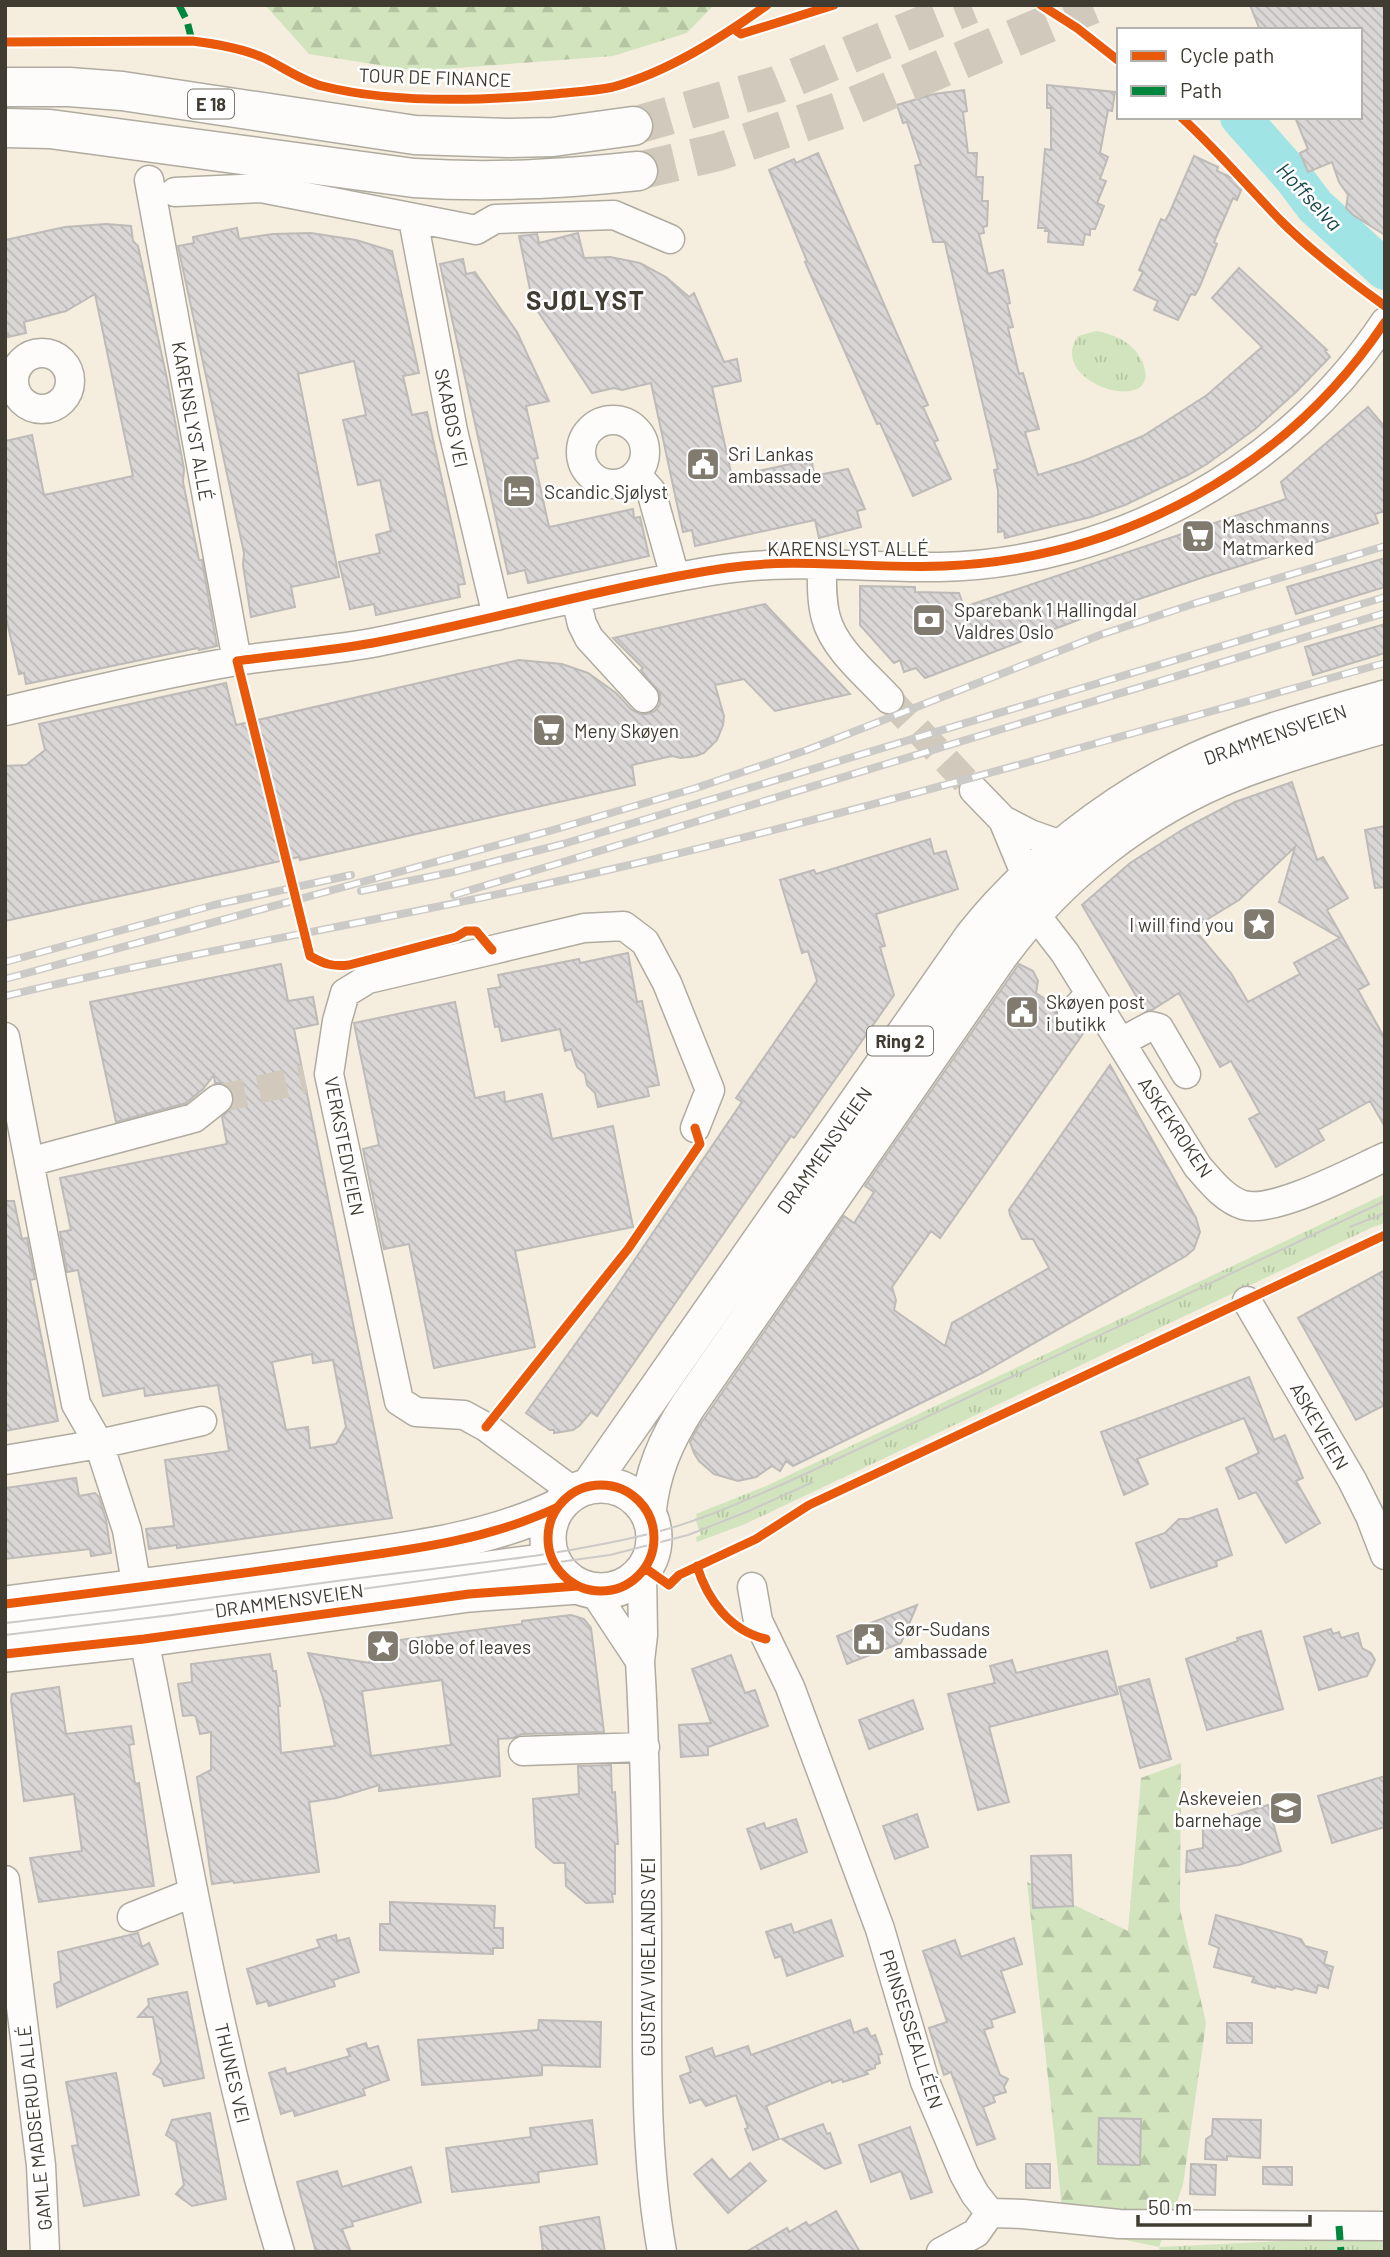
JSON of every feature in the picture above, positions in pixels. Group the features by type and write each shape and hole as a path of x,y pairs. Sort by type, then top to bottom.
{"highway":[{"name":"E 18","path":"5,87 69,87 122,91 415,135 553,137 633,126"},
{"name":"E 18","path":"5,128 50,129 435,179 510,182 638,171"}],"main road":[{"name":"DRAMMENSVEIEN","path":"5,1604 137,1588 449,1542 527,1522 574,1495 972,937 1027,878 1122,803 1195,761 1255,738 1385,698"},
{"name":"DRAMMENSVEIEN","path":"648,1513 650,1489 657,1466 671,1433 688,1406 999,957 1062,883 1107,846 1164,807 1194,791 1259,763 1385,725"},
{"path":"606,1485 623,1490 638,1499 648,1513 654,1533 651,1556 642,1570 628,1583 617,1588 585,1588 561,1572 552,1557 548,1537 551,1521 574,1495 606,1485"},
{"name":"DRAMMENSVEIEN","path":"5,1654 144,1639 469,1594 585,1588"}],"street":[{"name":"KARENSLYST ALLÉ","path":"237,661 162,186 261,188 413,219"},
{"path":"413,219 476,230 495,219 614,215 670,239"},
{"name":"SKABOS VEI","path":"413,219 453,431 497,616"},
{"name":"KARENSLYST ALLÉ","path":"5,711 237,661 372,643 730,567 783,563 940,567 1024,559 1092,542 1159,516 1228,477 1289,432 1345,376 1385,323"},
{"path":"636,474 652,491 675,577"},
{"path":"822,564 822,597 830,630 837,643 890,699"},
{"path":"576,599 582,624 589,638 644,698"},
{"path":"974,790 1003,820 1065,846"},
{"path":"1003,820 1027,878"},
{"name":"ASKEKROKEN","path":"1034,913 1065,953 1081,1004 1121,1042 1198,1167 1224,1195 1243,1205 1260,1207 1290,1199 1385,1157"},
{"name":"VERKSTEDVEIEN","path":"574,1495 486,1427 464,1415 416,1412 399,1401 317,1077 345,993 368,979 584,928 624,926 645,942 667,983 710,1090 695,1129"},
{"path":"1121,1042 1151,1026 1159,1028 1186,1074"},
{"path":"5,1037 9,1078 29,1161 76,1404 99,1444 127,1530 137,1588"},
{"path":"29,1161 194,1118 218,1099"},
{"name":"ASKEVEIEN","path":"1247,1301 1352,1480 1385,1555"},
{"path":"5,1460 99,1444 202,1421"},
{"path":"5,1629 552,1557"},
{"name":"GUSTAV VIGELANDS VEI","path":"642,1570 643,1635 640,1661 645,1746 647,2081 652,2171 662,2252"},
{"name":"PRINSESSEALLÉEN","path":"752,1587 758,1621 790,1687 880,1929 925,2082 964,2174 990,2214"},
{"path":"585,1588 640,1661"},
{"name":"THUNES VEI","path":"144,1639 192,1892 262,2192 280,2252"},
{"path":"523,1751 645,1746"},
{"name":"GAMLE MADSERUD ALLÉ","path":"5,1880 41,2165 45,2252"},
{"path":"132,1917 192,1892"},
{"path":"941,2252 976,2234 990,2214 1023,2214 1119,2224 1385,2226"}],"green space":[{"path":"265,5 714,5 687,33 613,56 417,71 309,54"},
{"path":"1096,331 1122,340 1137,353 1145,378 1139,388 1125,391 1108,389 1090,381 1077,369 1072,354 1078,336"},
{"path":"1385,1194 1385,1223 745,1524 697,1542 696,1537 701,1535 696,1514 766,1486"},
{"path":"1181,1763 1180,1909 1206,2023 1183,2185 1159,2247 1064,2227 1027,1882 1128,1931 1141,1778"},
{"path":"1385,2236 1385,2252 1160,2252 1159,2247"}],"building":[{"path":"1250,5 1385,5 1385,235 1346,208 1348,195 1339,182 1332,162 1308,172 1300,153 1308,149 1296,119 1362,119 1362,28 1259,28"},
{"path":"1047,85 1115,92 1112,111 1108,110 1100,153 1108,157 1100,179 1106,181 1097,203 1104,206 1095,229 1090,229 1090,235 1085,234 1083,245 1048,242 1049,231 1045,231 1046,228 1038,228 1045,149 1051,150 1051,108 1047,108"},
{"path":"964,90 967,111 963,112 968,153 977,153 976,177 983,177 982,201 988,201 987,226 983,227 984,233 979,234 988,274 1003,270 1013,327 1008,328 1019,374 1023,373 1039,429 1025,432 1038,475 1083,461 1143,436 1207,395 1262,347 1212,298 1239,268 1327,350 1325,351 1330,357 1255,429 1188,475 1125,505 1091,517 1005,538 1004,531 998,532 998,490 994,470 998,469 945,242 933,242 915,166 921,164 907,122 903,123 897,105 934,94"},
{"path":"818,153 928,405 923,407 938,440 934,442 951,479 913,496 880,423 877,424 805,262 807,261 769,170 794,159 796,163"},
{"path":"1194,156 1218,167 1217,171 1244,183 1237,200 1233,198 1214,242 1217,244 1200,286 1195,295 1191,294 1178,320 1154,310 1158,301 1134,290 1143,272 1139,270 1161,219 1165,221 1169,214"},
{"path":"106,224 131,226 133,241 138,246 167,379 184,469 183,482 199,560 202,560 217,646 26,684 24,673 19,674 5,613 5,441 32,435 44,495 133,476 95,294 66,311 24,322 26,333 8,337 8,334 5,334 5,240 65,227"},
{"path":"237,228 239,239 273,234 311,233 356,240 392,251 419,373 403,376 412,415 427,412 465,584 458,585 460,597 376,615 374,604 350,609 339,562 380,553 376,535 391,531 380,480 358,485 343,420 366,415 354,361 298,374 339,577 291,587 295,607 251,617 243,565 244,553 178,246 194,243 193,237"},
{"path":"578,233 584,258 610,257 640,263 666,277 689,297 694,293 724,362 737,359 741,381 712,387 732,477 804,461 805,464 812,462 814,476 848,469 865,509 857,511 861,527 819,538 815,520 695,546 692,530 683,532 651,383 592,393 533,304 519,236 537,234 539,243"},
{"path":"463,259 466,274 475,272 517,332 549,401 526,406 549,527 633,509 634,518 640,517 649,556 528,583 525,570 508,574 440,264"},
{"path":"1368,407 1385,427 1385,511 1375,514 1378,523 1086,617 925,678 916,668 904,672 900,660 894,663 860,625 860,586 915,587 915,592 959,593 964,607 1286,499 1281,482"},
{"path":"1385,558 1385,587 1296,614 1287,587"},
{"path":"765,604 850,694 775,711 744,679 715,685 724,716 717,740 704,753 696,756 672,756 632,765 635,785 300,860 299,857 5,921 5,766 26,765 45,750 39,724 226,683 236,725 519,660 562,664 588,673 616,693 632,710 647,714 655,711 660,704 660,694 641,670 643,668 613,638"},
{"path":"1385,624 1385,653 1313,675 1305,647"},
{"path":"1292,782 1317,860 1323,857 1348,898 1327,910 1369,984 1358,990 1385,1039 1385,1127 1370,1101 1318,1130 1324,1140 1276,1167 1249,1119 1260,1113 1231,1061 1220,1067 1179,993 1152,1010 1145,1011 1082,905 1130,863 1185,828 1235,802","holes":["1295,847 1279,902 1340,938 1294,963 1300,974 1248,1002 1231,973 1193,928 1239,900"]},
{"path":"1385,826 1385,887 1375,888 1365,830"},
{"path":"930,839 934,854 946,851 958,889 876,914 885,946 880,947 894,995 794,1138 791,1136 597,1416 591,1412 573,1430 554,1433 554,1430 526,1413 614,1290 742,1102 736,1098 817,981 808,951 802,953 780,880 814,870 816,874"},
{"path":"628,953 637,1002 642,1001 659,1085 647,1087 649,1096 598,1107 595,1093 587,1085 585,1074 577,1067 571,1049 565,1051 560,1029 502,1041 499,1026 495,1027 488,989 501,987 498,975 579,959 580,963"},
{"path":"281,964 288,1001 313,997 318,1024 294,1029 392,1518 177,1548 177,1545 149,1549 146,1529 174,1526 165,1460 229,1451 218,1385 145,1396 144,1388 103,1396 78,1270 67,1272 60,1232 71,1230 60,1178 227,1144 222,1117 233,1106 234,1097 231,1088 223,1083 215,1083 214,1075 203,1089 186,1103 116,1122 90,1002","holes":["312,1354 313,1363 333,1360 346,1427 336,1444 310,1448 308,1427 286,1430 272,1362"]},
{"path":"1019,964 1033,971 1038,981 1036,993 1057,1007 1056,1017 1061,1025 1069,1029 1083,1025 1087,1028 940,1238 931,1231 892,1287 896,1300 894,1310 945,1346 952,1323 1049,1268 1033,1239 1022,1239 1009,1210 1110,1065 1196,1218 1200,1232 1194,1249 982,1373 793,1466 786,1461 780,1471 772,1466 756,1477 738,1481 714,1474 694,1453 690,1442 697,1429 844,1216 854,1223 874,1192 865,1186"},
{"path":"455,1002 475,1098 504,1092 505,1102 542,1094 552,1139 613,1126 633,1227 515,1251 535,1347 434,1368 409,1244 384,1249 363,1149 379,1145 354,1023"},
{"path":"5,1201 14,1201 22,1239 27,1238 35,1279 30,1280 58,1421 5,1431"},
{"path":"1385,1270 1385,1405 1356,1420 1298,1318"},
{"path":"1249,1377 1274,1440 1285,1435 1303,1478 1296,1481 1320,1523 1286,1543 1256,1492 1239,1499 1226,1468 1259,1453 1244,1418 1137,1459 1148,1484 1124,1495 1101,1432"},
{"path":"76,1478 79,1496 95,1493 99,1497 111,1553 91,1556 90,1549 5,1559 5,1488"},
{"path":"1217,1509 1232,1555 1216,1561 1217,1566 1151,1588 1136,1543 1165,1533 1179,1519 1188,1519"},
{"path":"917,1605 901,1643 847,1664 837,1636"},
{"path":"571,1615 584,1619 591,1628 604,1732 522,1734 498,1739 500,1776 379,1791 379,1785 337,1798 309,1802 319,1872 212,1884 197,1777 211,1770 211,1732 200,1734 196,1717 183,1716 178,1684 192,1682 191,1664 270,1654 273,1671 276,1671 280,1706 281,1753 335,1746 308,1653 370,1663 368,1644 522,1624 522,1621","holes":["442,1680 451,1745 371,1756 362,1691"]},
{"path":"1331,1629 1333,1634 1339,1632 1341,1638 1358,1633 1362,1648 1371,1653 1375,1660 1367,1676 1319,1690 1304,1637"},
{"path":"1261,1631 1283,1709 1207,1730 1186,1659"},
{"path":"1107,1651 1118,1694 989,1727 1009,1802 978,1810 948,1694 995,1683 990,1666 1012,1660 1016,1673"},
{"path":"731,1655 745,1693 755,1690 768,1726 708,1747 708,1755 681,1757 679,1725 711,1723 692,1669"},
{"path":"1149,1679 1171,1759 1140,1768 1119,1687"},
{"path":"59,1687 66,1734 131,1726 134,1744 129,1745 135,1784 139,1783 154,1886 39,1902 30,1858 82,1851 74,1794 24,1801 11,1700 12,1694"},
{"path":"913,1700 923,1729 869,1749 859,1720"},
{"path":"611,1765 618,1844 615,1844 615,1894 612,1894 613,1902 586,1903 566,1886 565,1863 554,1863 536,1847 533,1799 579,1794 578,1766"},
{"path":"1385,1776 1385,1827 1332,1843 1318,1796"},
{"path":"1268,1805 1281,1851 1239,1865 1186,1872 1187,1851 1203,1848 1203,1825"},
{"path":"917,1814 928,1847 895,1859 883,1826"},
{"path":"796,1819 807,1852 761,1869 747,1829 764,1823 766,1829"},
{"path":"1071,1855 1073,1906 1033,1908 1031,1856"},
{"path":"390,1902 495,1906 494,1928 503,1928 503,1948 493,1948 493,1954 380,1950 380,1924 390,1924"},
{"path":"1216,1915 1301,1939 1305,1946 1327,1952 1324,1964 1333,1967 1328,1988 1318,1985 1316,1993 1295,1988 1275,1988 1252,1982 1254,1977 1214,1967 1219,1948 1209,1944"},
{"path":"831,1920 843,1956 787,1976 781,1956 775,1958 766,1932 791,1924 794,1933"},
{"path":"138,1933 142,1947 149,1943 158,1964 57,2007 54,1984 61,1981 58,1952"},
{"path":"336,1935 337,1941 349,1938 359,1972 333,1980 335,1986 269,2006 267,2001 257,2004 247,1969 320,1947 317,1940"},
{"path":"1014,1938 1022,1964 1001,1971 1015,2012 991,2020 993,2027 984,2030 1000,2075 1008,2079 1004,2087 1006,2092 993,2096 995,2102 983,2107 995,2139 977,2145 951,2072 944,2075 929,2028 947,2022 923,1951 955,1940 961,1957"},
{"path":"187,1992 204,2078 164,2086 162,2079 153,2074 161,2062 153,2017 138,2017 149,2005 148,1999"},
{"path":"539,2020 601,2022 600,2067 542,2065 542,2075 422,2085 418,2040 538,2030"},
{"path":"850,2020 854,2033 867,2028 871,2037 875,2035 882,2054 878,2055 880,2063 866,2071 868,2074 843,2082 842,2079 832,2083 831,2080 766,2106 779,2139 753,2150 736,2095 706,2106 701,2099 690,2103 680,2076 691,2072 686,2057 712,2048 715,2057 748,2046 751,2055"},
{"path":"1227,2023 1252,2023 1252,2043 1227,2043"},
{"path":"366,2043 368,2049 378,2046 389,2080 363,2089 365,2095 295,2116 293,2110 281,2114 269,2073 285,2068 287,2074 350,2056 347,2049"},
{"path":"116,2073 139,2195 84,2206 72,2146 78,2145 66,2082"},
{"path":"210,2113 226,2199 192,2206 176,2194 184,2185 176,2142 166,2135 172,2120"},
{"path":"1099,2118 1141,2119 1140,2165 1098,2164"},
{"path":"1213,2119 1261,2120 1260,2158 1227,2156 1227,2160 1205,2159 1206,2139 1212,2135"},
{"path":"592,2120 597,2164 538,2172 539,2182 452,2192 446,2148 531,2137 530,2128"},
{"path":"823,2124 827,2134 830,2133 841,2163 825,2169 782,2139"},
{"path":"910,2127 932,2192 911,2199 901,2171 871,2182 859,2145"},
{"path":"712,2159 730,2180 750,2163 766,2181 728,2213 694,2174"},
{"path":"1026,2164 1050,2164 1050,2188 1026,2188"},
{"path":"1191,2164 1216,2165 1215,2195 1190,2194"},
{"path":"411,2167 421,2202 352,2222 353,2226 342,2229 351,2252 316,2252 297,2182 337,2171 342,2187"},
{"path":"1263,2167 1292,2167 1292,2185 1263,2184"},
{"path":"836,2211 860,2252 746,2252 787,2228 789,2232 806,2222 809,2226"},
{"path":"599,2217 605,2252 543,2252 540,2227"}],"waterway":[{"name":"Hoffselva","path":"1242,119 1315,206 1385,270"}],"tunnel":[{"path":"633,126 776,85 971,5"},
{"path":"638,171 718,152 853,106 1092,5"},
{"path":"889,699 974,790"},
{"path":"218,1099 305,1079"}],"tram line":[{"path":"5,1623 543,1554 672,1528 728,1508 801,1476 1385,1201"},
{"path":"1350,1227 1385,1213"},
{"path":"5,1635 610,1555 688,1535 813,1482"}],"railway":[{"path":"5,979 553,830 696,788 807,750 1100,635 1385,546"},
{"path":"361,891 453,872 563,844 1385,597"},
{"path":"454,895 1385,613"},
{"path":"5,996 153,963 525,889 698,849 993,772 1385,663"},
{"path":"5,962 214,905 351,875"}],"marked path":[{"path":"179,5 192,41"},
{"path":"1339,2226 1341,2252"}],"cycle path":[{"name":"TOUR DE FINANCE","path":"5,42 192,41 247,52 315,84 350,92 408,98 498,98 599,90 634,81 693,53 767,5"},
{"path":"734,29 741,34 834,5"},
{"path":"1041,5 1077,28 1117,59"},
{"path":"1183,119 1293,233 1385,306"},
{"path":"492,950 476,931 466,931 456,937 349,965 329,964 310,956 237,661 373,643 637,584 726,568 780,563 944,566 1009,560 1073,546 1135,525 1193,497 1248,462 1299,422 1345,375 1385,322"},
{"path":"486,1427 628,1249 700,1144 695,1128"},
{"path":"645,1568 669,1585 679,1575 756,1539 809,1505 1385,1235"},
{"path":"601,1485 621,1489 638,1501 650,1518 654,1538 650,1558 638,1575 621,1587 601,1591 581,1587 564,1575 552,1558 548,1538 552,1518 564,1501 581,1489 601,1485"},
{"path":"5,1604 409,1550 500,1529 558,1507"},
{"path":"697,1566 707,1590 722,1612 741,1629 766,1639"},
{"path":"5,1654 144,1639 469,1594 578,1586"}],"place":[{"name":"Sri Lankas ambassade","path":"703,464"},
{"name":"Scandic Sjølyst","path":"519,491"},
{"name":"Maschmanns Matmarked","path":"1198,536"},
{"name":"Sparebank 1 Hallingdal Valdres Oslo","path":"929,620"},
{"name":"Meny Skøyen","path":"549,730"},
{"name":"I will find you","path":"1259,924"},
{"name":"Skøyen post i butikk","path":"1022,1012"},
{"name":"Sør-Sudans ambassade","path":"869,1639"},
{"name":"Globe of leaves","path":"383,1646"},
{"name":"Askeveien barnehage","path":"1286,1808"}],"district":[{"name":"SJØLYST","path":"586,299"}]}
